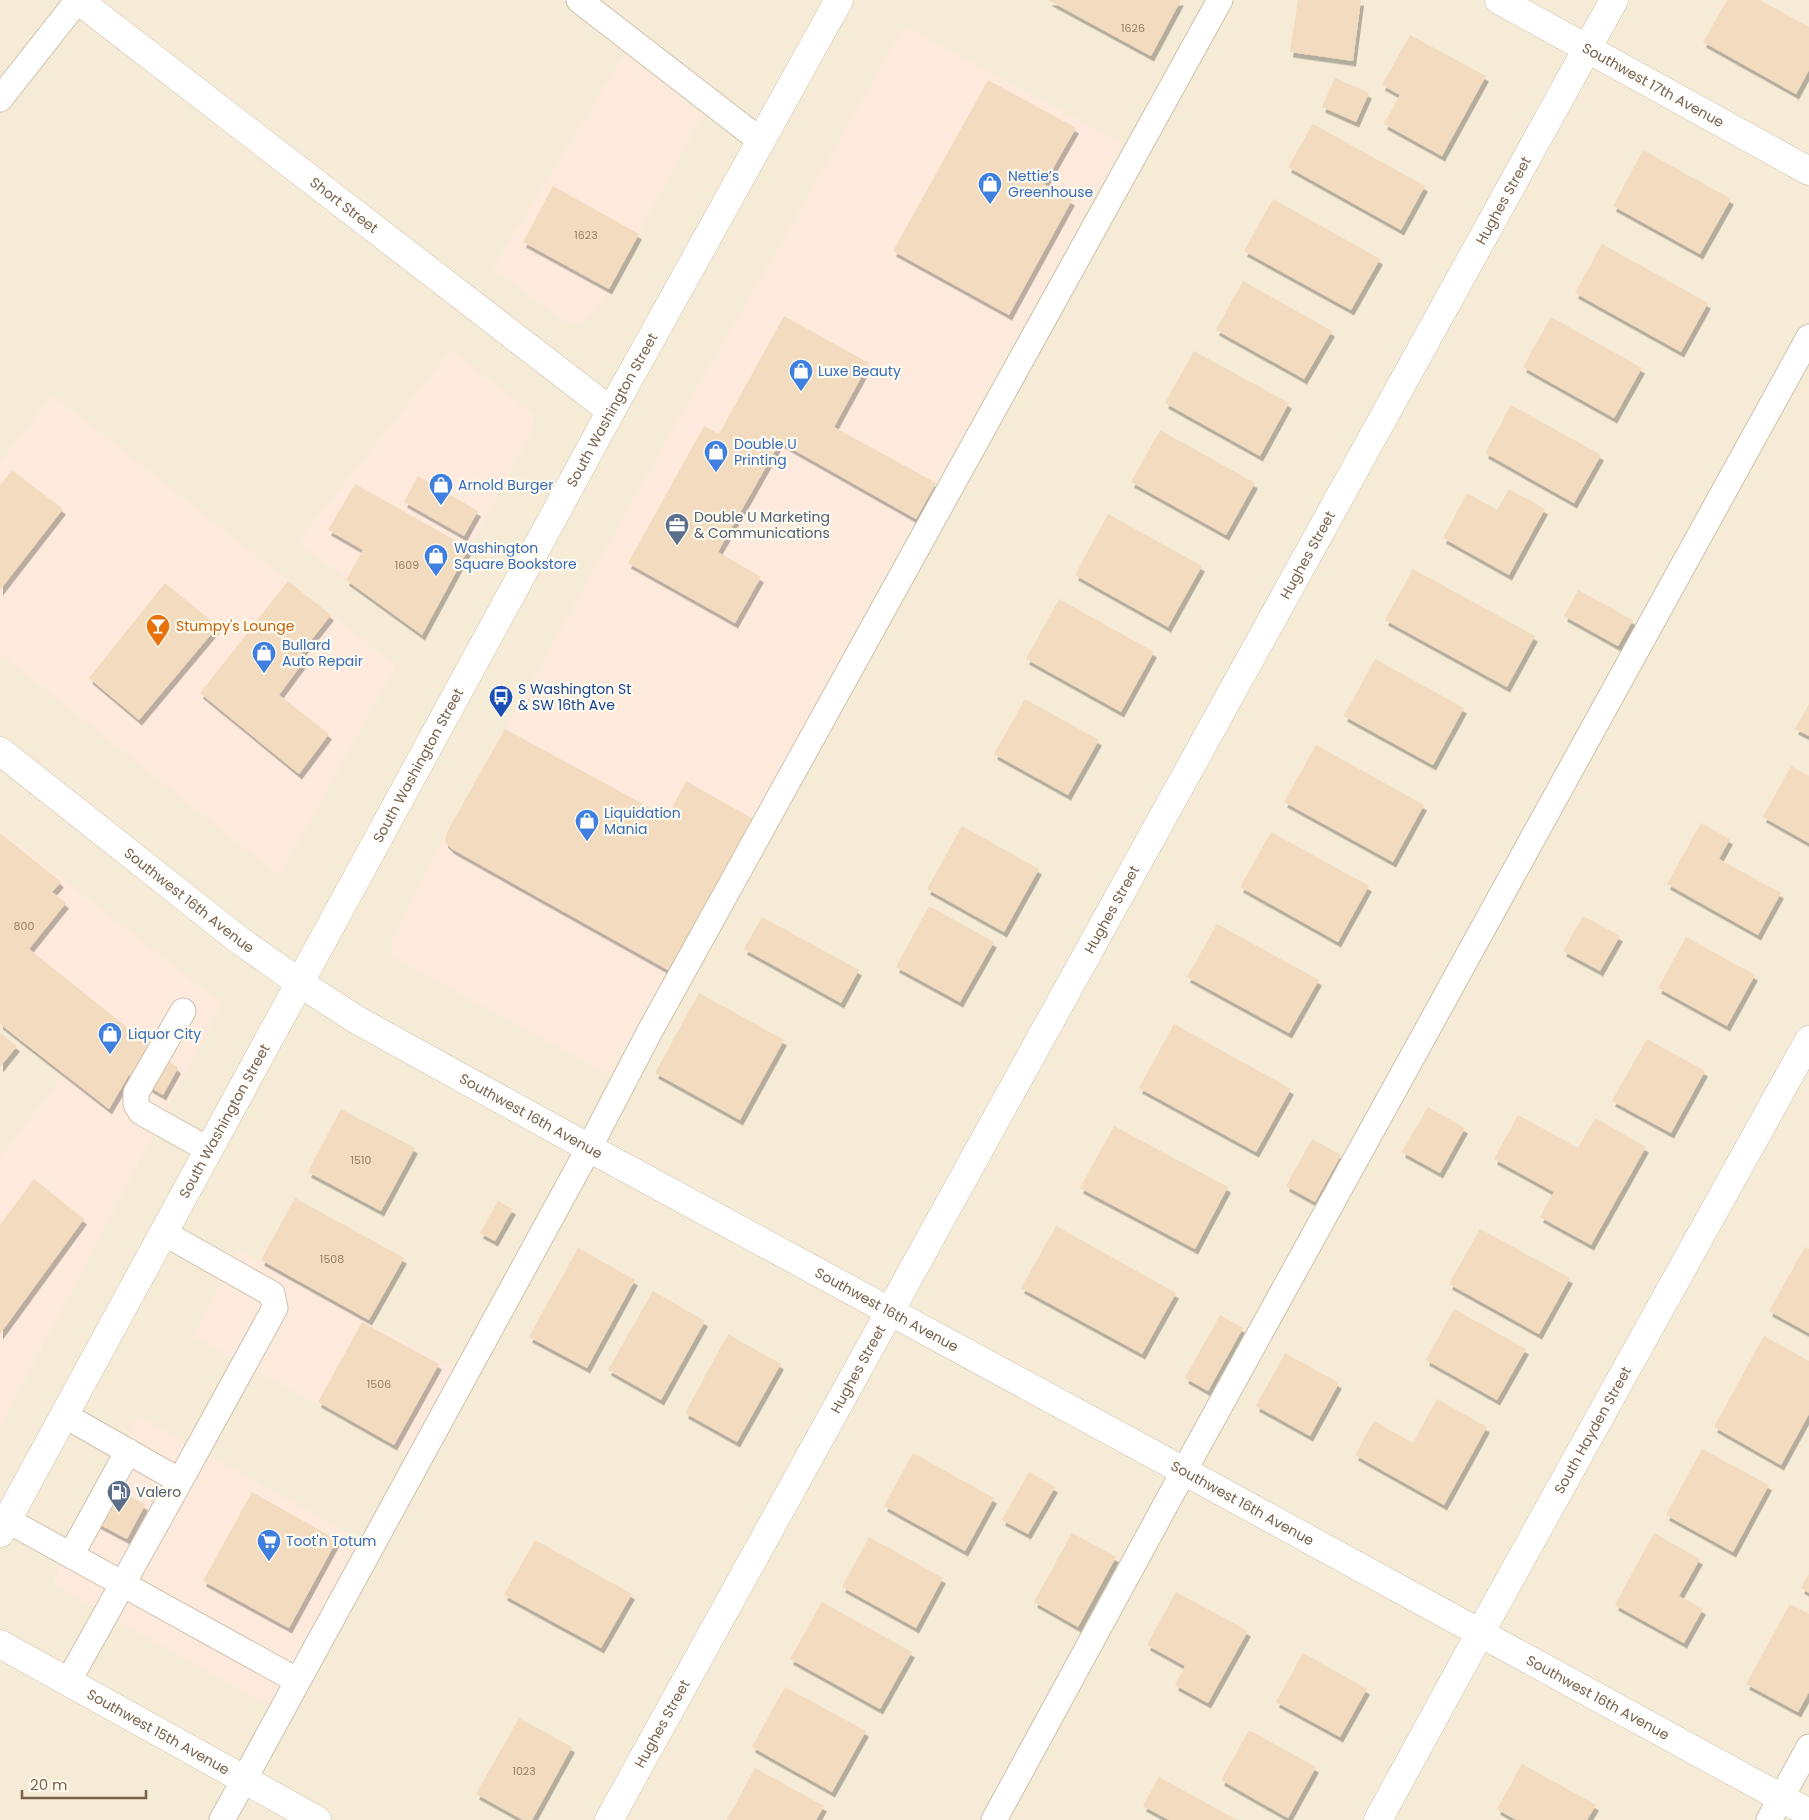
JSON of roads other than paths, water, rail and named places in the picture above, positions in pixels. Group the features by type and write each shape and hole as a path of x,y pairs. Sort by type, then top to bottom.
{"street":[{"name":"Short Street","path":"78,0 610,411"},
{"name":"South Washington Street","path":"3,1526 610,411 839,0"},
{"name":"Southwest 17th Avenue","path":"1499,0 1809,171"},
{"name":"Hughes Street","path":"609,1820 1614,0"},
{"name":"Southwest 16th Avenue","path":"0,751 239,940 300,983 358,1020 589,1148 1480,1633 1775,1809 1809,1813"},
{"name":"South Hayden Street","path":"1378,1820 1809,1040"},
{"name":"Southwest 15th Avenue","path":"0,1644 317,1820"}],"lane":[{"path":"0,99 78,0"},
{"path":"579,0 761,140"},
{"path":"222,1820 589,1148 650,1031 1220,0"},
{"path":"994,1820 1184,1471 1809,337"},
{"path":"183,1011 136,1093 136,1104 141,1112 209,1150"},
{"path":"68,1682 276,1308 272,1294 164,1233"},
{"path":"64,1415 180,1481"},
{"path":"71,1555 128,1451"},
{"path":"3,1526 71,1555 298,1681"},
{"path":"1775,1809 1809,1746"}],"place":[{"name":"Nettie’s Greenhouse","path":"990,205"},
{"name":"Luxe Beauty","path":"801,392"},
{"name":"Double U Printing","path":"716,473"},
{"name":"Arnold Burger","path":"441,506"},
{"name":"Double U Marketing & Communications","path":"677,546"},
{"name":"Washington Square Bookstore","path":"436,577"},
{"name":"Stumpy's Lounge","path":"158,647"},
{"name":"Bullard Auto Repair","path":"264,674"},
{"name":"S Washington St & SW 16th Ave","path":"501,718"},
{"name":"Liquidation Mania","path":"587,842"},
{"name":"Liquor City","path":"110,1055"},
{"name":"Valero","path":"119,1513"},
{"name":"Toot'n Totum","path":"269,1562"}]}
